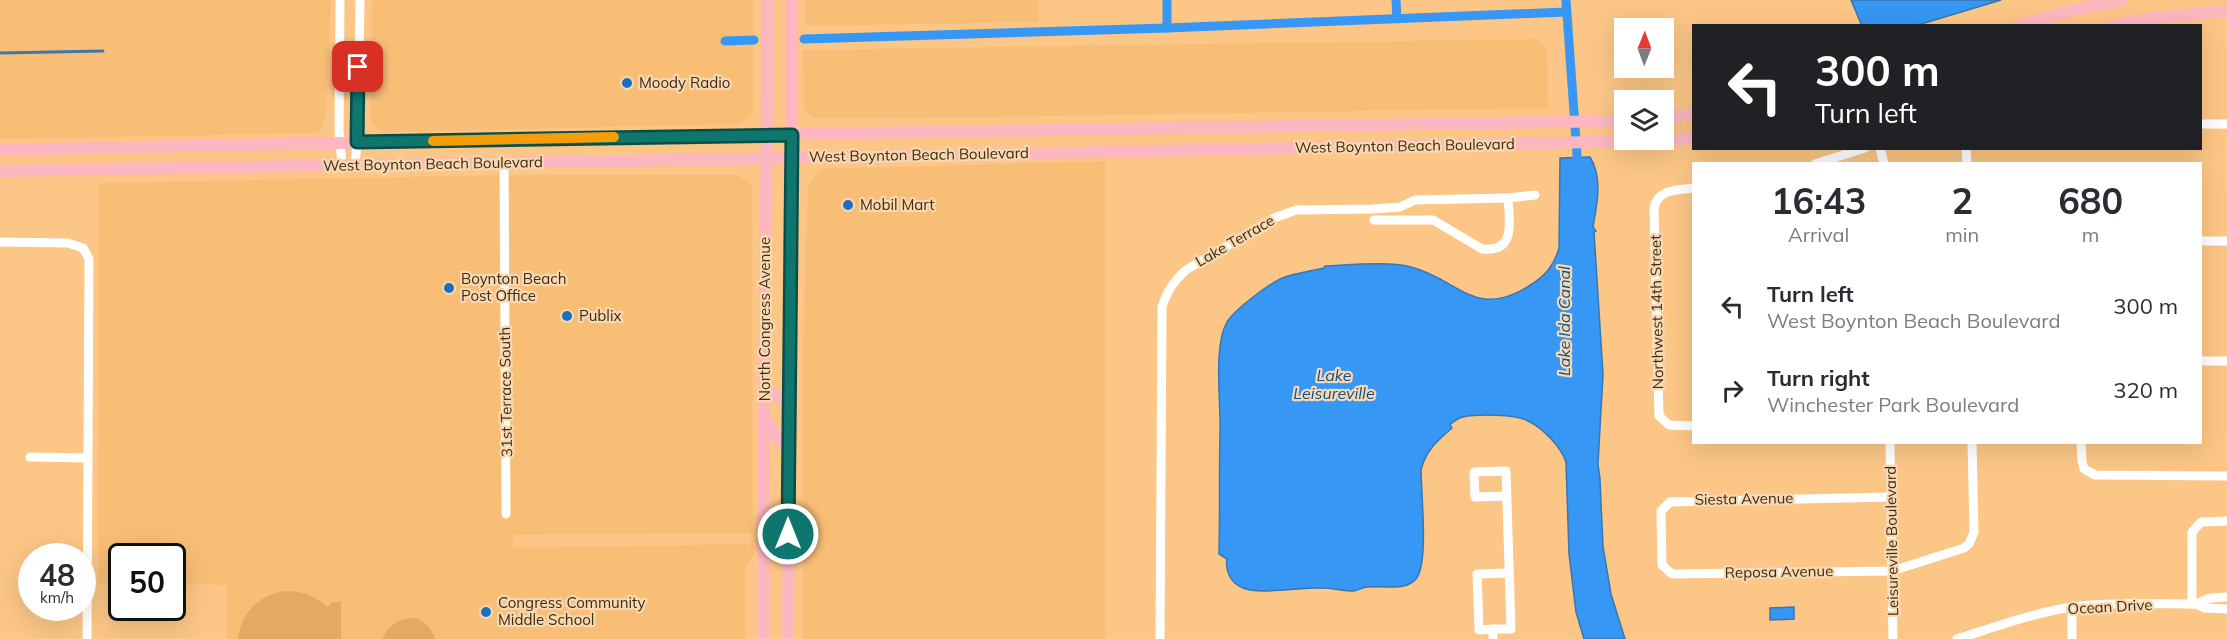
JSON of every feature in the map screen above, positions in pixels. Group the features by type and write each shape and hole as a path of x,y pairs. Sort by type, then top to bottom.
{"main road":[{"name":"North Congress Avenue","path":"765,639 764,418 768,0"},
{"name":"North Congress Avenue","path":"788,639 792,0"},
{"path":"2025,24 2121,0"},
{"path":"2122,24 2154,18 2227,11"},
{"path":"1674,117 1692,114"},
{"name":"West Boynton Beach Boulevard","path":"0,150 1614,120"},
{"path":"1056,152 1078,130"},
{"path":"1090,152 1114,130"},
{"name":"West Boynton Beach Boulevard","path":"0,171 792,158 1603,142 1692,138"},
{"path":"765,386 789,407"},
{"path":"764,418 789,453"}],"street":[{"path":"340,0 340,143 349,165"},
{"path":"349,165 357,142 360,0"},
{"path":"2202,124 2227,124"},
{"path":"1821,162 1859,150"},
{"name":"31st Terrace South","path":"504,163 506,514"},
{"name":"Northwest 14th Street","path":"1692,188 1665,192 1656,201 1659,416 1663,421 1675,426 1692,426"},
{"name":"Lake Terrace","path":"1160,639 1162,307 1176,279 1186,270 1244,235 1289,212 1395,208 1415,200 1508,198 1535,195"},
{"path":"1374,220 1433,220 1482,249 1493,249 1508,239 1508,198"},
{"path":"2202,241 2227,241"},
{"path":"0,242 76,244 86,252 89,259 86,543"},
{"path":"2202,361 2227,361"},
{"name":"Leisureville Boulevard","path":"1890,444 1893,639"},
{"name":"Reposa Avenue","path":"1666,570 1672,574 1892,571 1964,548 1969,544 1974,532 1972,444"},
{"path":"2081,444 2084,469 2095,475 2227,476"},
{"path":"30,457 88,458"},
{"path":"1507,496 1474,497 1474,472 1506,471 1507,496 1511,629 1493,634 1479,630 1477,574 1509,573"},
{"name":"Siesta Avenue","path":"1666,570 1661,558 1661,511 1670,502 1891,496"},
{"path":"2194,604 2192,532 2201,522 2227,521"},
{"name":"Ocean Drive","path":"1957,639 2023,618 2072,607 2194,604 2210,598 2227,597"},
{"name":"Ocean Drive","path":"2194,604 2204,608 2227,609"},
{"path":"2072,607 2072,639"},
{"path":"86,621 87,639"}],"shaded area":[{"path":"0,0 331,0 326,116 318,133 0,139"},
{"path":"372,0 753,0 753,113 740,124 382,132 371,122"},
{"path":"806,0 1038,0 1038,22 806,26"},
{"path":"1538,39 1547,50 1548,108 922,118 814,118 804,110 803,50"},
{"path":"1105,161 1105,639 803,639 803,347 808,185 821,169"},
{"path":"515,175 738,175 752,185 753,533 513,535 513,548 752,544 754,554 745,568 745,639 227,639 227,585 186,584 186,543 108,543 108,583 98,583 99,183"},
{"path":"285,591 308,594 327,607 332,602 341,602 341,639 238,639 243,621 253,606 267,596"},
{"path":"415,618 428,626 435,639 382,639 395,623"}],"water":[{"path":"1851,0 2001,0 1921,24 1861,24"},
{"name":"Lake Leisureville","path":"1590,157 1598,182 1593,227 1596,231 1594,232 1603,374 1598,464 1603,547 1611,594 1625,639 1584,639 1576,612 1569,554 1566,462 1556,444 1545,433 1534,424 1514,417 1486,415 1461,418 1450,424 1452,428 1429,451 1421,470 1422,559 1420,571 1411,583 1399,587 1367,587 1354,591 1321,588 1259,591 1238,586 1228,572 1227,559 1219,554 1219,360 1223,333 1231,317 1271,284 1325,266 1402,265 1428,273 1468,294 1481,298 1495,299 1510,295 1540,278 1552,265 1557,254 1559,248 1560,158"},
{"path":"1794,607 1794,619 1770,620 1770,608"}],"waterway":[{"path":"1167,0 1167,28"},
{"path":"1396,0 1397,19"},
{"name":"Lake Ida Canal","path":"1566,0 1578,169"},
{"path":"804,39 1167,28 1566,12"},
{"path":"725,41 754,40"},
{"path":"0,53 103,51"}],"slow traffic":[{"path":"433,141 614,137"}],"place":[{"name":"Moody Radio","path":"627,83"},
{"name":"Mobil Mart","path":"848,205"},
{"name":"Boynton Beach Post Office","path":"449,288"},
{"name":"Publix","path":"567,316"},
{"name":"Congress Community Middle School","path":"486,612"}],"route":[{"path":"358,67 357,142 792,135 788,534"}]}
